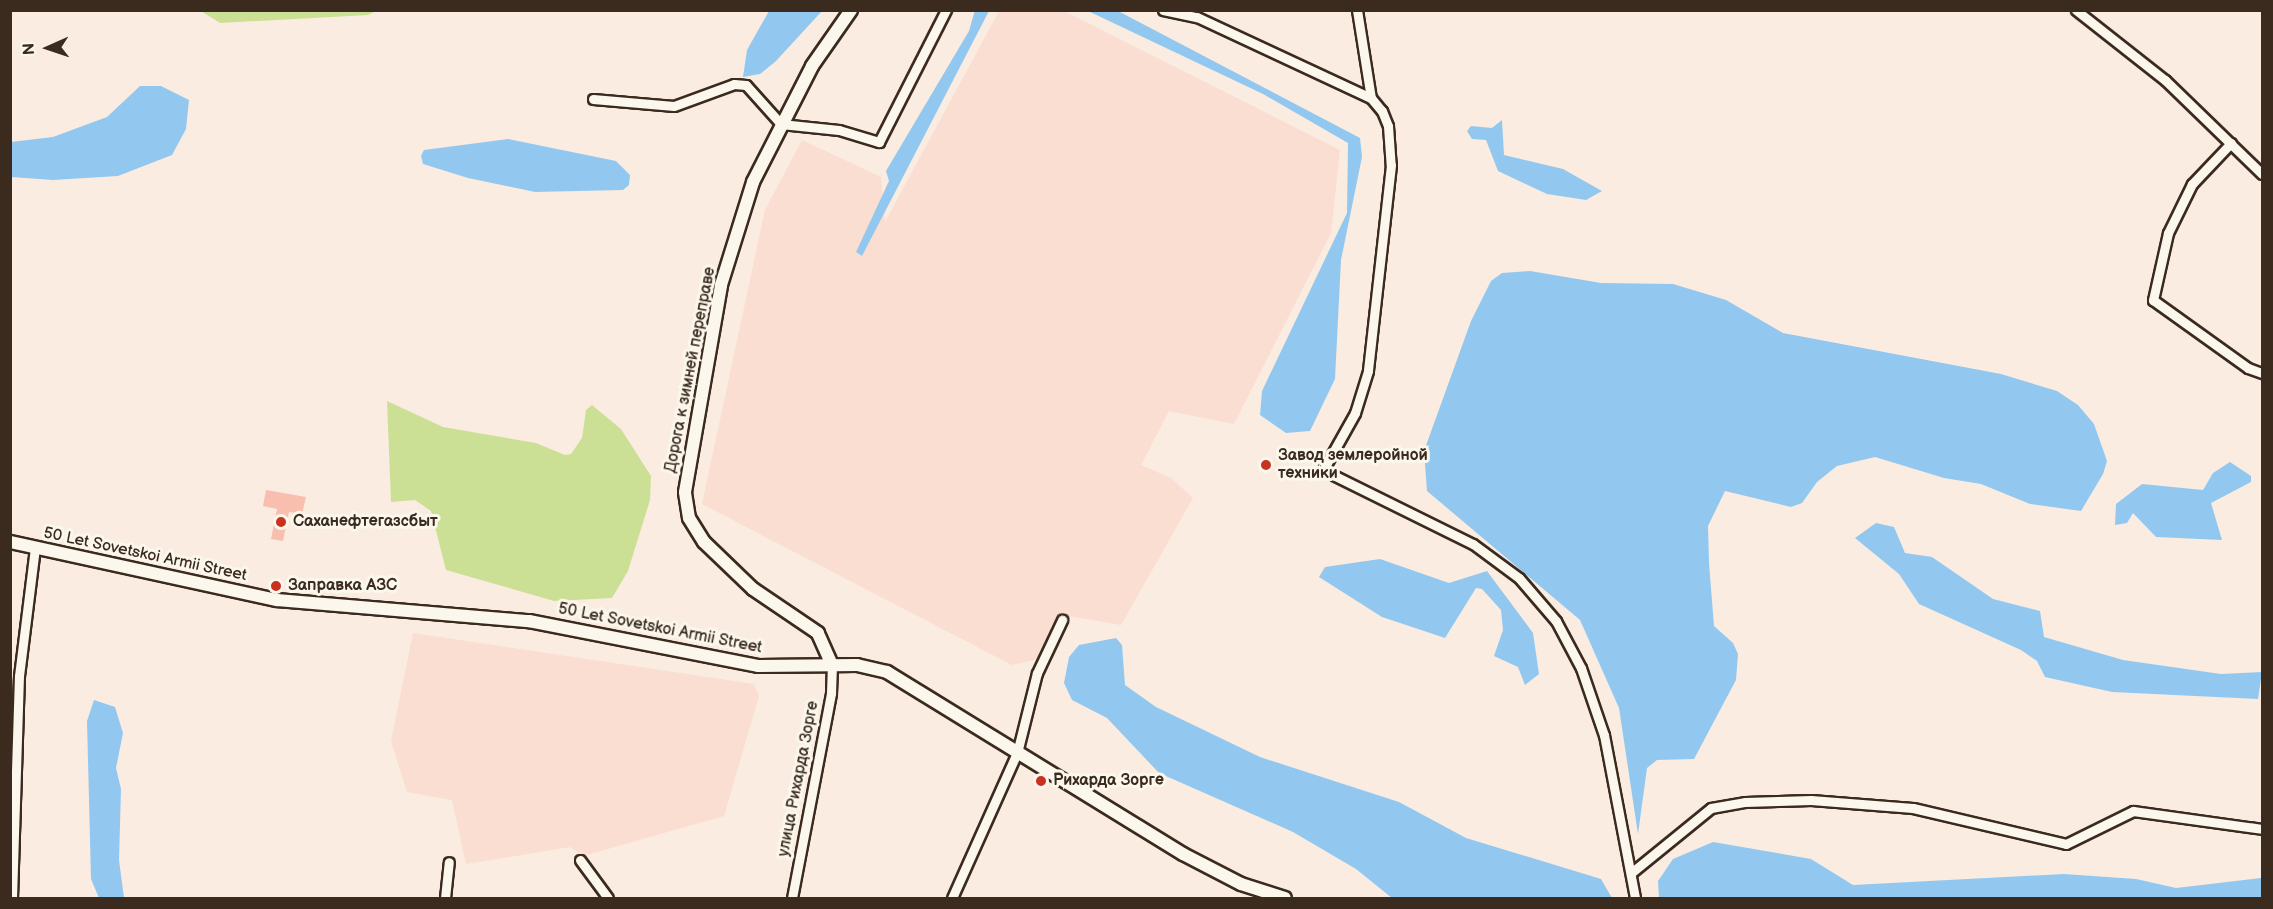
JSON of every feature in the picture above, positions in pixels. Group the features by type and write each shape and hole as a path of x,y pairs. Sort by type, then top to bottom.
{"main road":[{"name":"Дорога к зимней переправе","path":"832,665 818,633 753,589 715,555 685,507 721,285 753,182 815,60 851,10"},
{"name":"50 Let Sovetskoi Armii Street","path":"10,542 277,600 529,621 758,666 832,665 887,672 1183,854 1241,884 1285,898"}],"street":[{"path":"593,99 674,105 734,84 746,85 781,124 839,130 879,142 946,10"},
{"path":"1163,10 1197,17 1371,98"},
{"path":"1357,10 1371,98 1388,126 1391,165 1368,371 1355,413 1323,470 1473,544 1519,578 1556,621 1581,668 1604,735 1635,898"},
{"path":"2076,10 2165,80 2262,174"},
{"path":"2231,142 2192,184 2169,233 2153,300 2248,368 2262,373"},
{"path":"12,898 19,676 35,548"},
{"path":"952,898 1017,753 1037,673 1062,620"},
{"name":"улица Рихарда Зорге","path":"792,898 832,665"},
{"path":"1630,873 1711,808 1745,802 1811,800 1913,808 2066,843 2133,811 2262,829"},
{"path":"580,860 608,898"},
{"path":"446,898 448,861"}],"shaded area":[{"path":"999,11 1064,11 1340,150 1331,233 1234,424 1169,411 1141,465 1171,478 1193,498 1121,625 1062,615 1039,659 1012,665 702,504 765,210 802,140 881,177 885,222"},
{"path":"413,633 754,684 759,696 724,816 583,856 570,847 466,864 452,800 407,792 391,741"}],"green space":[{"path":"201,11 376,11 368,15 220,23"},
{"path":"387,401 443,427 536,443 565,455 571,454 582,438 586,410 592,405 621,429 651,476 650,500 628,571 612,598 554,601 446,570 431,511 415,500 391,502"}],"water":[{"path":"975,10 989,11 862,256 856,252 889,181 886,171 969,31"},
{"path":"769,11 822,11 776,61 760,74 743,77 747,50"},
{"path":"1088,11 1118,11 1360,138 1362,157 1341,260 1335,379 1310,431 1286,433 1260,415 1262,391 1347,213 1348,143 1263,94"},
{"path":"140,86 161,86 189,100 186,129 172,155 118,176 53,180 11,177 11,142 53,137 107,117"},
{"path":"1502,120 1504,155 1563,169 1602,191 1586,200 1547,194 1498,171 1486,140 1472,139 1467,131 1471,126 1492,128"},
{"path":"508,139 616,161 630,175 629,185 623,190 535,192 468,178 423,164 421,156 424,150"},
{"path":"1530,271 1601,283 1673,284 1726,300 1783,333 2001,374 2057,391 2078,405 2094,424 2107,461 2103,474 2081,511 2030,504 1981,484 1944,478 1875,457 1837,466 1817,482 1802,503 1791,507 1725,491 1708,526 1709,563 1714,626 1733,643 1738,654 1736,680 1694,759 1657,760 1647,768 1638,834 1619,708 1580,620 1427,491 1424,451 1471,321 1491,281 1502,273"},
{"path":"2230,462 2251,476 2251,482 2211,503 2222,540 2156,537 2133,513 2127,523 2115,525 2116,504 2142,484 2203,490 2213,473"},
{"path":"1876,523 1894,527 1905,553 1932,557 1993,599 2040,611 2044,637 2123,660 2221,674 2262,672 2258,699 2112,692 2045,677 2037,661 2021,650 1919,604 1899,574 1855,538"},
{"path":"1380,559 1449,583 1487,571 1533,633 1539,674 1525,685 1518,667 1494,656 1503,630 1501,610 1482,589 1476,588 1445,638 1382,617 1319,577 1325,567"},
{"path":"1116,638 1122,645 1125,685 1156,707 1260,757 1399,802 1466,838 1601,879 1612,898 1392,898 1356,869 1293,832 1159,773 1107,718 1072,700 1064,683 1069,657 1079,645"},
{"path":"94,700 115,707 123,733 116,768 121,789 119,860 124,898 99,898 91,879 87,721"},
{"path":"1713,842 1811,859 1853,885 2064,874 2136,879 2176,888 2261,878 2262,898 1659,898 1658,881 1673,859"}],"building":[{"name":"Саханефтегазсбыт","path":"266,490 306,497 302,514 289,512 283,541 271,539 277,509 263,506"}],"place":[{"name":"Завод землеройной техники","path":"1266,465"},
{"name":"Саханефтегазсбыт","path":"281,522"},
{"name":"Заправка АЗС","path":"276,586"},
{"name":"Рихарда Зорге","path":"1041,781"}]}
